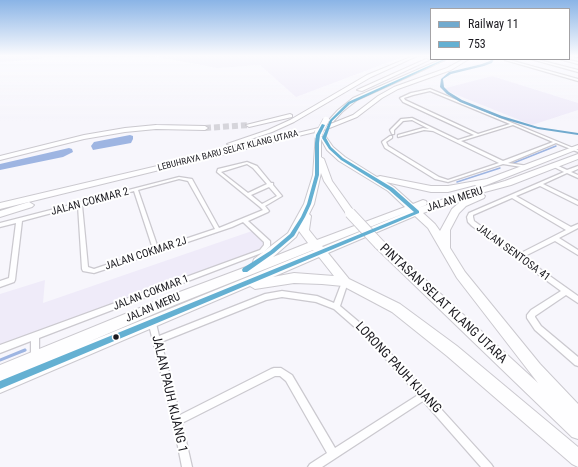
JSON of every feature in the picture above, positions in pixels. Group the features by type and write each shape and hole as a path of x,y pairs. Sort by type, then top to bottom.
{"highway":[{"name":"LEBUHRAYA BARU SELAT KLANG UTARA","path":"0,200 213,150 242,141 298,118 366,78"},
{"path":"345,282 304,232 309,204 317,175 321,138 329,120 338,106 352,94 386,78"},
{"path":"329,120 355,99 404,78"},
{"name":"LEBUHRAYA BARU SELAT KLANG UTARA","path":"0,206 325,128 344,122 365,110 380,97 396,88 424,78"},
{"path":"249,125 289,117 339,94"},
{"path":"0,158 84,137 124,130 156,127 204,128"},
{"path":"321,138 338,156 391,189 432,226 461,275 497,322 535,369 578,416"},
{"name":"PINTASAN SELAT KLANG UTARA","path":"321,138 319,155 324,169 335,193 350,213 379,244 578,431"},
{"name":"JALAN MERU","path":"0,384 213,296 318,248 414,210 453,199 506,178 553,165 577,152"},
{"name":"JALAN MERU","path":"506,178 526,167 577,152"},
{"path":"0,214 140,175 152,170"},
{"path":"361,171 394,182 430,189 448,189 506,178"},
{"path":"447,251 445,230 455,211 463,204 506,178"},
{"path":"235,275 255,264 283,243 297,227 309,204"},
{"name":"JALAN MERU","path":"0,372 235,275 318,248"},
{"path":"213,296 264,281 294,278 345,282 396,308 452,351 578,458"}],"street":[{"path":"478,135 402,99 404,96 430,90 516,124 528,127 577,152"},
{"path":"425,91 508,126"},
{"path":"439,91 577,152"},
{"path":"526,167 503,163 436,130 425,127 409,118 402,120 392,130 392,135 384,142 386,147 444,180 453,181 503,163 556,142"},
{"path":"457,141 516,124"},
{"path":"392,135 400,136 425,127"},
{"path":"248,163 256,167 280,196 262,206 248,195 219,172 220,170 248,163"},
{"path":"503,163 510,171 506,178"},
{"path":"553,165 578,177"},
{"name":"JALAN SENTOSA 41","path":"578,167 472,214 470,220 474,225 578,300"},
{"name":"JALAN COKMAR 2","path":"0,225 179,178 190,180 218,230"},
{"path":"248,195 271,184"},
{"path":"540,184 578,203"},
{"path":"136,190 156,251"},
{"path":"513,196 570,230"},
{"name":"JALAN COKMAR 2J","path":"80,205 85,268 94,272 245,221 266,210 262,206"},
{"path":"0,284 12,280 19,220"},
{"name":"JALAN COKMAR 1","path":"0,349 265,249 268,246 266,239 245,221"},
{"path":"519,257 578,226"},
{"path":"555,238 578,253"},
{"path":"336,307 345,282"},
{"path":"566,291 531,315 531,318 538,328 578,362"},
{"name":"LORONG PAUH KIJANG","path":"157,340 265,297 282,294 317,299 336,307 369,335 488,467"},
{"name":"JALAN PAUH KIJANG 1","path":"152,321 187,467"},
{"path":"35,336 35,358"},
{"path":"177,421 274,372 281,372 289,378 333,454"},
{"path":"313,467 424,396"}],"shaded area":[{"path":"274,78 347,78 296,97"},
{"path":"485,78 498,78 578,103 578,110 532,125 442,89"},
{"path":"252,231 265,242 262,249 0,346 0,294 45,280 43,303"}],"water":[{"path":"130,135 133,136 131,143 93,150 91,146 94,142"},
{"path":"69,148 72,149 73,152 63,157 0,170 0,164"}],"waterway":[{"path":"511,164 556,146"},
{"path":"457,182 500,168"},
{"path":"0,360 25,350 23,351"}],"tunnel":[{"path":"205,128 249,125"}],"rail line":[{"name":"11","path":"444,78 442,79 442,87 448,93 461,101 501,117 538,128 578,134"}],"transit line":[{"name":"753","path":"0,385 417,212 391,189 342,159 330,148 324,138 331,121 349,103 405,78"},
{"name":"753","path":"245,270 272,252 292,235 303,217 309,204 317,175 317,143 318,135 323,125"}]}
